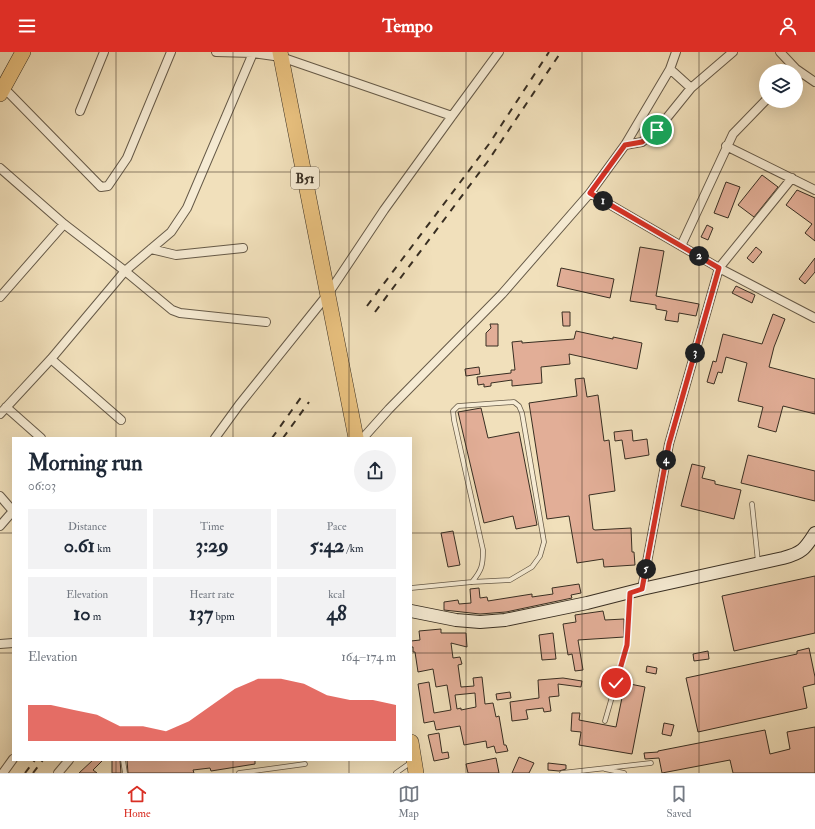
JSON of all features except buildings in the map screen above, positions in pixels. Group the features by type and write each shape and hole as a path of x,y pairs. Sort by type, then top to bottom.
{"highway":[{"path":"3,85 23,52"},
{"name":"B51","path":"280,55 356,437"},
{"path":"412,748 415,766"}],"street":[{"path":"80,111 104,52"},
{"path":"3,85 101,187 104,188 108,186 127,158 171,52"},
{"path":"216,52 280,55 452,116"},
{"path":"216,437 239,405 328,294 384,210 499,52"},
{"path":"364,437 389,408 502,294 590,193 625,145 670,69 676,52"},
{"path":"625,145 642,142 657,130 691,88 733,52"},
{"path":"780,52 790,64"},
{"path":"0,414 51,359 125,270 171,232 187,208 253,54"},
{"path":"670,69 691,88"},
{"path":"803,75 815,82"},
{"path":"681,246 726,146 733,134 759,107"},
{"path":"726,146 815,190"},
{"path":"0,168 64,224 125,270 172,310 180,313 266,322"},
{"path":"642,589 669,444 719,268 792,178"},
{"path":"590,193 719,268 815,318"},
{"path":"0,297 64,224"},
{"path":"151,249 176,255 242,248"},
{"path":"51,359 121,420"},
{"path":"6,407 40,437"},
{"path":"0,496 12,510"},
{"path":"0,526 12,512"},
{"path":"412,611 456,620 480,622 505,620 794,555 810,547 815,533"},
{"path":"0,644 12,643"},
{"path":"2,773 12,760"},
{"path":"58,773 68,761"}],"lane":[{"path":"412,588 510,580 532,567 540,556 544,542 522,413 519,406 514,402 458,406 453,411 483,550 483,563 480,572 472,582"},
{"path":"752,504 758,564"},
{"path":"605,721 627,645 630,593"},
{"path":"123,761 125,773"},
{"path":"239,773 305,764"},
{"path":"562,773 598,768 651,764"},
{"path":"396,773 415,766"},
{"path":"598,768 624,773"}],"railway":[{"path":"367,306 489,144 549,52"},
{"path":"375,312 488,161 561,52"},
{"path":"273,437 302,396"},
{"path":"284,437 309,402"},
{"path":"25,773 34,761"},
{"path":"33,773 42,761"}],"route":[{"path":"616,683 627,645 630,593 642,589 669,444 719,268 590,193 625,145 642,142 657,130"}]}
